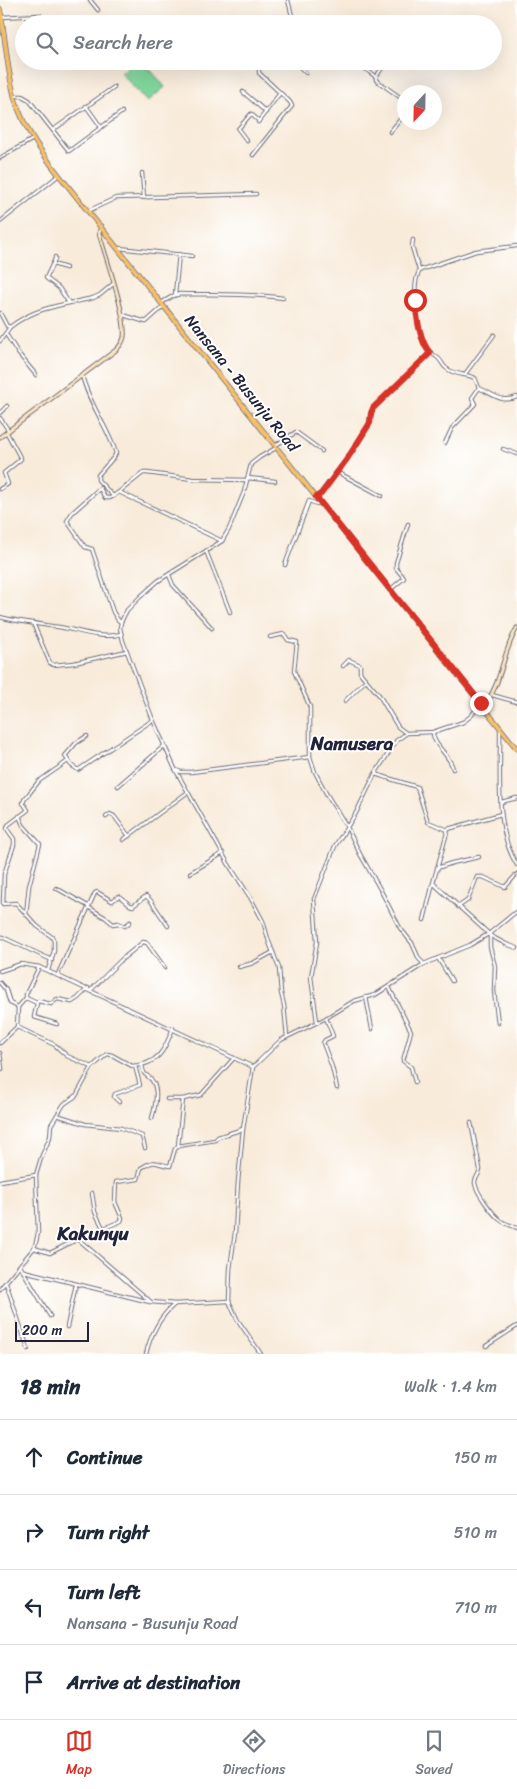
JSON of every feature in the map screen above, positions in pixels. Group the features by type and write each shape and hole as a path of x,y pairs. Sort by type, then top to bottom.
{"main road":[{"name":"Nansana - Busunju Road","path":"0,9 14,96 20,113 33,138 59,175 101,225 117,248 517,748"}],"street":[{"path":"90,0 98,10"},
{"path":"288,0 292,15"},
{"path":"2,17 15,16"},
{"path":"253,155 291,109 291,104 259,73 259,70"},
{"path":"367,70 376,77 376,80 397,95"},
{"path":"376,77 381,70"},
{"path":"53,130 114,87"},
{"path":"243,92 266,112"},
{"path":"247,141 238,129 251,114 258,122 280,93"},
{"path":"14,96 22,96 29,100 69,150 122,112"},
{"path":"86,106 101,127"},
{"path":"390,132 397,124"},
{"path":"0,158 33,138"},
{"path":"142,173 144,198"},
{"path":"0,222 59,175"},
{"path":"88,211 116,198 256,194"},
{"path":"0,437 121,345 124,331 122,315 99,233 101,225"},
{"path":"413,240 412,247 419,271 416,283 418,317 425,344 430,353 438,358 448,370 475,378 479,388 505,400 517,397"},
{"path":"419,271 476,250 517,246"},
{"path":"117,248 192,256"},
{"path":"175,295 179,254"},
{"path":"55,257 56,259 46,278 59,288 69,303"},
{"path":"52,264 66,268"},
{"path":"0,341 10,327 21,319 36,312 93,298 100,295 113,284"},
{"path":"122,315 146,322 163,304 175,295 231,296 252,294 283,298"},
{"path":"0,313 7,326 10,327"},
{"path":"6,334 18,353 36,375"},
{"path":"465,374 494,335"},
{"path":"316,497 337,472 370,423 373,408 430,353"},
{"path":"82,374 85,388 93,401 116,453 97,478 114,496"},
{"path":"445,443 456,424 474,406 475,403 472,398 479,388"},
{"path":"0,413 7,406"},
{"path":"0,418 21,459 4,473 8,484 0,489"},
{"path":"287,1037 281,993 280,968 263,920 188,792 164,746 121,634 121,622 127,610 158,581 222,542 244,492 249,468 254,461 296,432 322,452"},
{"path":"503,449 517,454"},
{"path":"337,472 382,496"},
{"path":"121,622 113,612 92,549 85,547 67,521 72,513 100,488 106,498 110,498 143,473 193,479 275,481"},
{"path":"119,492 222,542"},
{"path":"284,565 309,502 317,504 320,502"},
{"path":"390,590 404,578 396,568 396,563 408,524"},
{"path":"206,551 230,612"},
{"path":"169,575 173,585 212,628"},
{"path":"0,617 112,637 121,634"},
{"path":"33,623 53,666 127,651"},
{"path":"317,1022 310,977 317,942 314,899 341,834 347,828 397,740 407,733 433,732 463,722 492,695 508,645 517,628"},
{"path":"270,637 284,634 288,640 297,642 294,672 310,707 310,757 315,772 400,928 412,943 415,953 424,964"},
{"path":"343,666 348,660 352,660 360,665 360,672 379,695 398,727 407,733"},
{"path":"345,701 366,680"},
{"path":"492,695 517,702"},
{"path":"87,736 76,743 66,756 68,761 78,770 153,720"},
{"path":"500,728 501,814 507,844 517,865"},
{"path":"433,732 433,736 446,754 453,769"},
{"path":"118,786 164,746"},
{"path":"176,769 181,772 192,772 310,757"},
{"path":"48,970 52,960 54,945 52,937 37,926 16,904 1,905 4,874 14,845 14,839 7,828 8,825 28,810 23,803 24,800 39,781 68,761"},
{"path":"376,774 418,787 428,822 448,830"},
{"path":"123,840 188,792"},
{"path":"501,802 517,798"},
{"path":"106,817 110,814 114,816 129,836"},
{"path":"424,920 448,830 501,814"},
{"path":"19,816 32,836 40,844 29,886 26,915"},
{"path":"190,873 223,853"},
{"path":"437,868 452,862 479,857"},
{"path":"458,906 468,900 477,877 483,877 505,887 517,874"},
{"path":"433,883 490,934 506,944 517,948"},
{"path":"56,888 113,924 118,923 125,926 130,922"},
{"path":"58,974 94,894 97,892 112,901 119,896 133,906 146,896 152,901 168,926"},
{"path":"261,1354 237,1319 230,1301 230,1269 235,1233 243,1130 253,1067 270,1049 287,1037 326,1018 354,1001 375,995 424,964 461,949 490,934 517,911"},
{"path":"490,934 490,947 495,966 494,990 498,1022"},
{"path":"0,936 52,960"},
{"path":"26,998 51,1004 57,999 72,1002 90,989 143,942 147,943 165,968"},
{"path":"239,967 254,963 273,952"},
{"path":"438,958 452,981"},
{"path":"0,971 21,964 39,966 174,1028 253,1067"},
{"path":"0,1043 17,1027 18,1007 26,998 26,994 39,966"},
{"path":"0,983 6,990 10,1003 18,1007"},
{"path":"389,987 411,1031 403,1061 411,1067 415,1082"},
{"path":"366,997 372,1029"},
{"path":"37,1001 34,1017 57,1024"},
{"path":"326,1018 333,1036 324,1040 323,1043 337,1088"},
{"path":"17,1027 55,1045 64,1054 92,1067"},
{"path":"0,1288 6,1284 34,1248 38,1233 36,1175 50,1136 51,1125 64,1104 76,1096 92,1067 106,1054 112,1055 129,1065 142,1065 160,1055 174,1028"},
{"path":"0,1053 2,1069"},
{"path":"167,1099 183,1099 201,1095 234,1058"},
{"path":"142,1065 144,1074 153,1081 156,1092 156,1105 152,1118"},
{"path":"119,1102 114,1097 115,1094 140,1085 135,1066"},
{"path":"34,1248 50,1253 121,1220 115,1202 116,1182 138,1179 141,1168 151,1162 170,1166 175,1149 178,1146 183,1099"},
{"path":"57,1115 85,1124 121,1128 142,1136 145,1148"},
{"path":"471,1123 480,1171 475,1179 475,1184 499,1220 517,1228"},
{"path":"178,1146 215,1140 243,1130"},
{"path":"0,1182 36,1175"},
{"path":"92,1193 95,1212 103,1228"},
{"path":"78,1239 152,1302"},
{"path":"20,1266 50,1316"},
{"path":"24,1271 152,1302 174,1304 230,1301"},
{"path":"6,1284 28,1350"},
{"path":"67,1327 76,1284"},
{"path":"146,1354 157,1327 174,1304"},
{"path":"486,1346 517,1326"}],"green space":[{"path":"124,70 151,70 165,87 147,102 121,73"}],"district":[{"name":"Namusera","path":"352,743"},
{"name":"Kakunyu","path":"93,1233"}],"route":[{"path":"415,300 425,344 430,353 373,408 370,423 347,459 321,494 316,497 481,703"}]}
